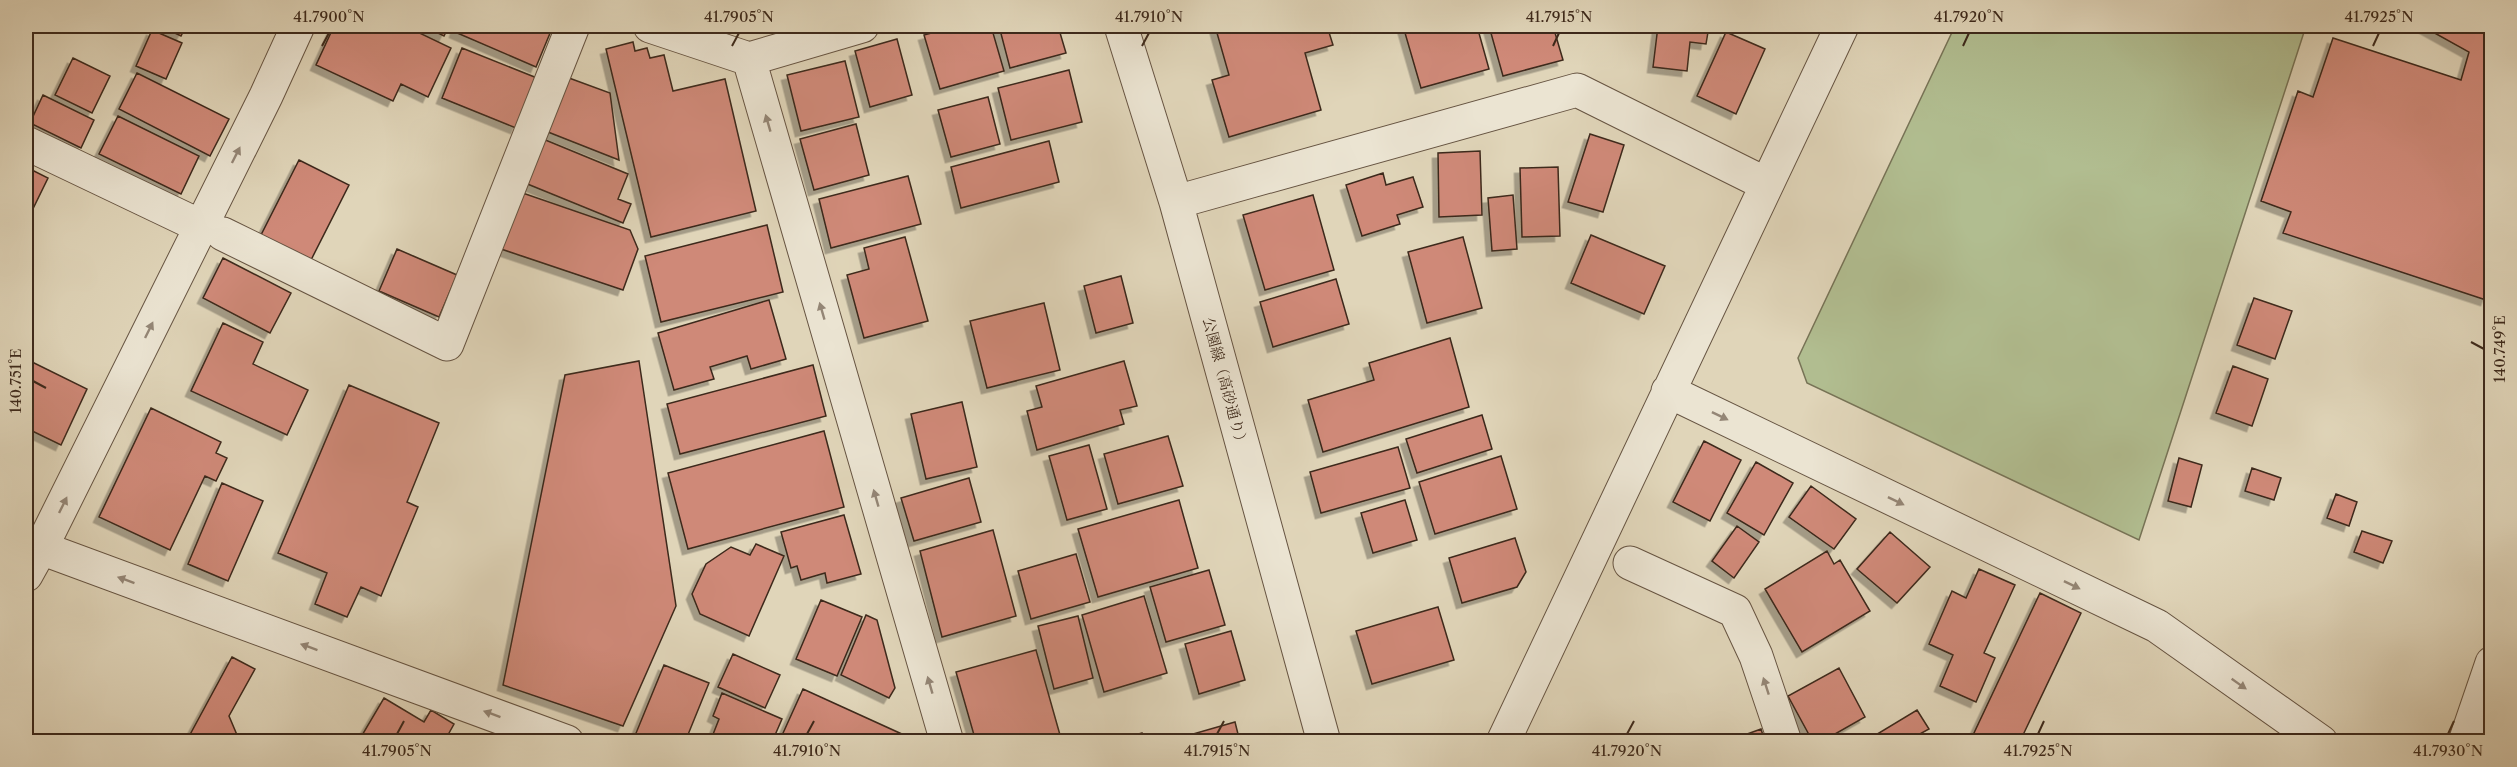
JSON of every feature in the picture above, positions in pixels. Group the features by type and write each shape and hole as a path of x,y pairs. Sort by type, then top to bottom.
{"street":[{"path":"298,26 266,96 211,230 33,562 567,741"},
{"path":"26,143 447,344 573,26"},
{"path":"650,26 749,59 862,26"},
{"name":"公園線（高砂通り）","path":"1121,26 1176,202 1324,741"},
{"path":"1503,741 1842,26"},
{"path":"749,59 946,741"},
{"path":"1176,202 1577,90 1766,184"},
{"path":"1668,391 2157,626 2321,741"},
{"path":"1630,563 1735,611 1756,656 1785,741"},
{"path":"2465,741 2492,663"}],"green space":[{"path":"1955,26 2306,26 2139,540 1807,383 1798,358"}],"building":[{"path":"160,26 186,26 181,36"},
{"path":"334,26 405,26 451,48 428,97 401,84 393,101 316,65"},
{"path":"424,26 449,26 444,36"},
{"path":"457,26 553,26 536,67 455,32"},
{"path":"957,26 991,26 1004,71 940,89 924,35"},
{"path":"999,26 1058,26 1066,53 1010,68"},
{"path":"1215,26 1327,26 1333,45 1305,53 1321,110 1229,137 1212,80 1229,75"},
{"path":"1403,26 1477,26 1489,69 1421,88"},
{"path":"1489,26 1553,26 1563,60 1503,76"},
{"path":"1658,26 1709,26 1706,44 1690,42 1687,71 1653,67"},
{"path":"2422,26 2492,26 2492,74 2486,90 2492,91 2492,284 2486,300 2283,233 2291,212 2261,201 2298,91 2313,97 2333,38 2461,80 2469,52"},
{"path":"152,30 182,43 166,79 136,66"},
{"path":"1726,32 1765,49 1736,114 1697,96"},
{"path":"897,39 912,95 870,107 855,51"},
{"path":"633,42 635,51 647,48 650,58 664,55 673,91 725,79 756,211 651,237 606,49"},
{"path":"462,48 537,78 516,128 442,98"},
{"path":"73,58 110,76 92,113 55,95"},
{"path":"845,61 859,117 801,131 787,75"},
{"path":"1069,70 1082,122 1011,140 998,88"},
{"path":"137,73 229,119 210,156 119,109"},
{"path":"569,78 610,93 619,160 548,132"},
{"path":"43,95 94,120 81,148 30,123"},
{"path":"988,97 1000,144 951,157 938,110"},
{"path":"118,116 199,156 181,194 99,154"},
{"path":"856,124 869,175 814,190 800,139"},
{"path":"1590,134 1624,145 1603,212 1568,202"},
{"path":"543,139 628,174 618,199 631,204 623,223 525,183"},
{"path":"1049,141 1059,182 961,208 951,167"},
{"path":"1480,151 1482,215 1439,217 1438,153"},
{"path":"299,160 349,185 311,260 261,235"},
{"path":"26,167 48,178 26,223"},
{"path":"1558,167 1560,236 1522,237 1520,168"},
{"path":"1383,173 1386,185 1413,177 1423,207 1397,215 1400,224 1362,236 1346,185"},
{"path":"908,176 921,224 831,248 819,199"},
{"path":"514,190 630,230 638,249 623,290 495,247"},
{"path":"1313,195 1334,270 1265,290 1243,215"},
{"path":"1513,195 1517,249 1492,251 1488,198"},
{"path":"767,225 783,292 661,322 645,256"},
{"path":"1591,235 1665,266 1644,314 1571,283"},
{"path":"905,237 928,321 864,338 847,275 869,269 864,248"},
{"path":"1463,237 1482,308 1427,323 1408,252"},
{"path":"397,249 457,275 439,317 379,291"},
{"path":"223,258 291,293 270,333 203,298"},
{"path":"1121,276 1133,323 1096,333 1084,286"},
{"path":"1336,279 1349,324 1273,347 1260,302"},
{"path":"2254,298 2292,311 2275,359 2237,345"},
{"path":"769,300 786,359 751,369 747,356 710,367 714,379 674,390 658,333"},
{"path":"1044,303 1060,370 987,388 970,321"},
{"path":"223,323 263,342 253,364 308,390 287,435 191,391"},
{"path":"1450,338 1469,407 1323,452 1308,400 1374,380 1369,363"},
{"path":"26,359 87,389 61,445 26,428"},
{"path":"639,361 676,606 623,726 503,685 565,375"},
{"path":"1124,361 1137,406 1120,410 1124,424 1037,450 1027,411 1042,407 1036,386"},
{"path":"813,365 826,416 680,454 667,404"},
{"path":"2233,366 2268,379 2252,426 2216,413"},
{"path":"349,385 439,423 407,502 418,507 381,596 361,587 347,617 315,604 327,573 278,553"},
{"path":"962,402 977,467 926,479 911,414"},
{"path":"151,408 221,442 216,453 227,458 216,481 205,476 170,550 99,517"},
{"path":"1482,415 1492,449 1417,473 1406,439"},
{"path":"824,431 844,507 688,549 668,473"},
{"path":"1168,436 1183,486 1118,504 1104,454"},
{"path":"1704,441 1741,460 1710,521 1673,502"},
{"path":"1089,445 1107,509 1067,520 1049,456"},
{"path":"1398,447 1410,488 1321,513 1310,472"},
{"path":"1501,456 1517,509 1435,534 1419,482"},
{"path":"2179,458 2202,465 2191,507 2168,501"},
{"path":"1756,462 1793,483 1764,535 1727,513"},
{"path":"2252,468 2281,478 2274,500 2245,491"},
{"path":"969,478 981,522 914,541 901,498"},
{"path":"222,483 263,501 228,581 188,564"},
{"path":"1811,486 1856,519 1834,549 1789,517"},
{"path":"2336,494 2357,502 2349,526 2327,518"},
{"path":"1179,500 1198,568 1098,597 1078,529"},
{"path":"1405,500 1417,540 1373,553 1361,513"},
{"path":"844,515 861,574 827,583 825,573 801,580 797,566 791,568 781,532"},
{"path":"1737,526 1759,542 1734,578 1712,561"},
{"path":"993,530 1016,616 942,637 920,551"},
{"path":"2362,531 2392,541 2383,563 2354,552"},
{"path":"1890,532 1930,567 1897,603 1857,569"},
{"path":"1515,538 1526,572 1517,587 1462,603 1449,558"},
{"path":"756,544 784,556 749,636 700,614 692,594 706,564 731,547 750,555"},
{"path":"1827,551 1834,564 1840,560 1870,611 1802,652 1765,589"},
{"path":"1076,554 1090,602 1031,619 1018,571"},
{"path":"1979,569 2015,585 1984,653 1995,658 1976,702 1940,686 1953,655 1929,644 1952,591 1966,598"},
{"path":"1209,570 1225,625 1166,642 1150,587"},
{"path":"2040,593 2081,613 2023,735 2004,742 1991,742 1974,733"},
{"path":"1144,596 1167,673 1104,692 1082,615"},
{"path":"821,600 862,617 837,676 796,659"},
{"path":"1438,607 1454,660 1372,684 1356,631"},
{"path":"866,615 877,620 895,688 889,698 841,675"},
{"path":"1078,616 1093,678 1054,689 1038,626"},
{"path":"1231,631 1245,680 1199,694 1185,644"},
{"path":"1036,650 1062,742 976,742 956,672"},
{"path":"733,654 780,675 765,708 718,687"},
{"path":"232,657 255,669 229,716 240,742 186,742"},
{"path":"664,665 709,683 685,742 643,742 634,738"},
{"path":"1839,668 1865,717 1821,742 1813,742 1788,696"},
{"path":"803,689 904,735 901,742 779,742"},
{"path":"722,693 782,719 772,742 710,742 719,719 713,716"},
{"path":"384,698 424,722 431,710 454,724 444,742 358,742"},
{"path":"1917,710 1929,729 1916,736 1919,742 1864,742"},
{"path":"1235,722 1240,742 1179,742 1179,738"},
{"path":"1761,729 1765,742 1725,742"},
{"path":"1142,733 1144,742 1112,742"}]}
